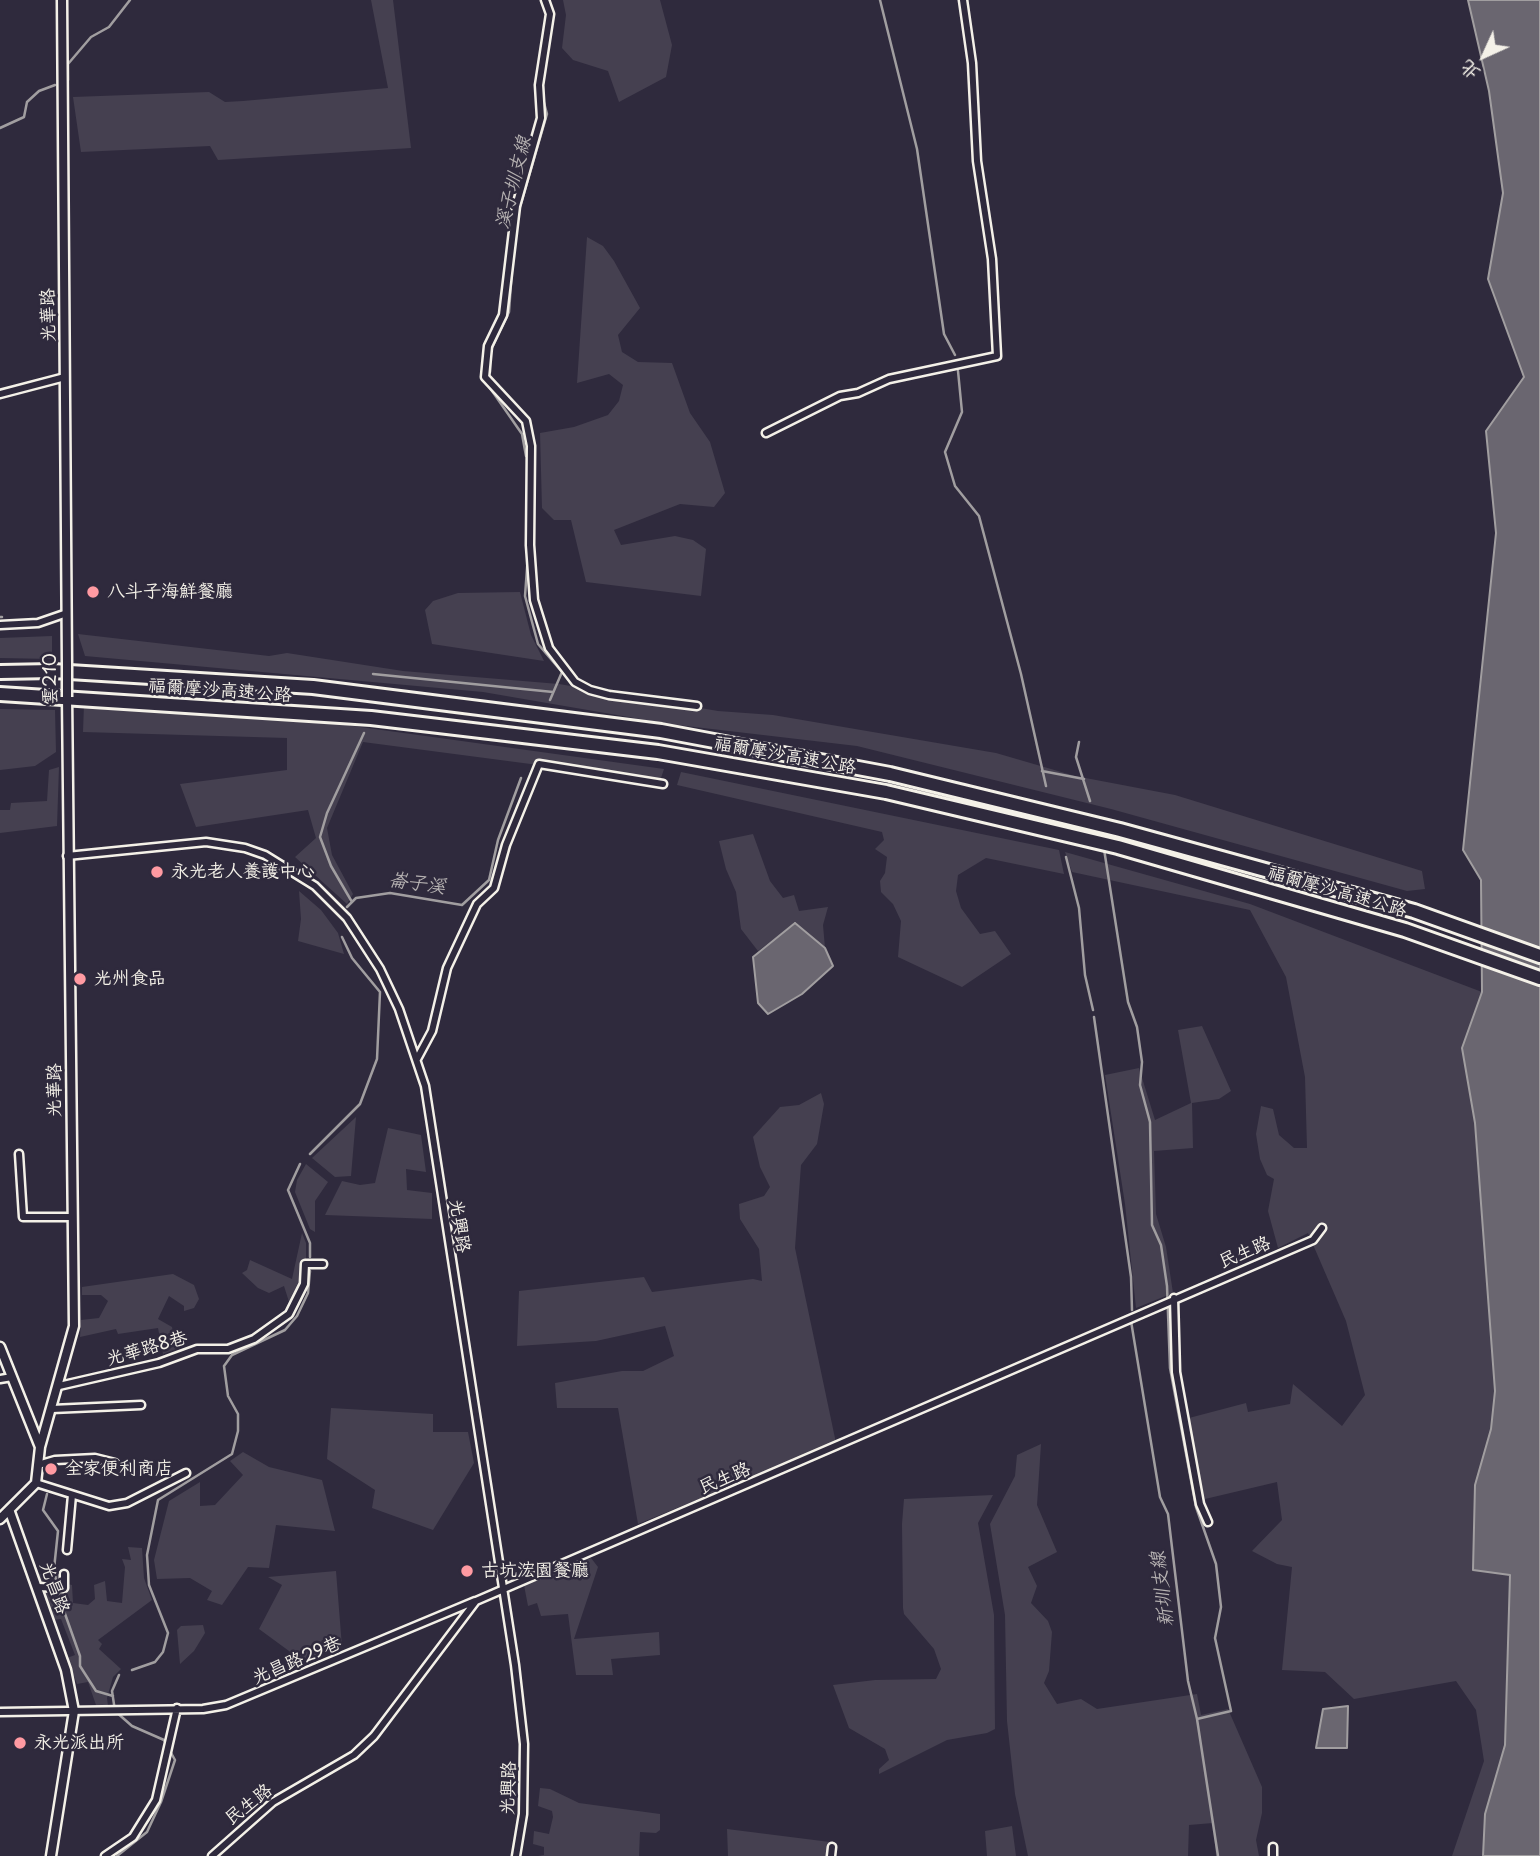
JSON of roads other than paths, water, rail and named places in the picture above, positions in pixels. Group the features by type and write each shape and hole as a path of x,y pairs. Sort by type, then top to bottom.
{"highway":[{"name":"福爾摩沙高速公路","path":"0,672 53,671 313,687 661,731 890,774 1120,830 1414,911 1540,956"},
{"name":"福爾摩沙高速公路","path":"0,694 372,718 658,752 887,792 1118,847 1405,930 1540,978"}],"street":[{"name":"光華路","path":"62,0 67,629"},
{"path":"545,0 550,14 540,85 541,118 512,224 513,249 503,315 488,346 485,377 491,380 526,421 531,446 531,581 539,622 549,648 575,682 590,690 609,695 697,706"},
{"path":"766,433 830,401 859,393 889,379 997,356 992,259 977,161 972,64 963,0"},
{"path":"0,394 65,377"},
{"path":"0,625 38,623 67,613"},
{"name":"雲210","path":"67,629 68,729"},
{"name":"光華路","path":"40,1447 74,1326 71,1217 72,949 67,856 68,729"},
{"path":"417,1059 432,1031 447,968 477,904 494,888 506,845 539,764 663,784"},
{"name":"光興路","path":"67,856 206,842 245,848 293,870 315,886 347,918 380,969 399,1009 425,1086 524,1744 523,1814 516,1856"},
{"path":"19,1154 23,1217 71,1217"},
{"name":"民生路","path":"212,1856 273,1802 354,1755 374,1736 477,1601 1313,1240 1322,1228"},
{"name":"光華路8巷","path":"59,1386 159,1363 197,1349 228,1349 254,1339 289,1314 304,1283 305,1264 323,1264"},
{"path":"1174,1298 1176,1372 1200,1504 1208,1522"},
{"path":"0,1347 40,1447"},
{"path":"0,1379 12,1377"},
{"path":"52,1409 141,1405"},
{"name":"雲210","path":"36,1483 40,1447"},
{"path":"38,1465 55,1460 95,1458 115,1463"},
{"path":"0,1519 10,1512 36,1483 109,1506 127,1503 186,1473"},
{"path":"67,1550 72,1494"},
{"path":"0,1511 10,1512"},
{"name":"光昌路","path":"10,1512 66,1670 74,1711 51,1856"},
{"path":"37,1587 64,1587 64,1574"},
{"name":"光昌路29巷","path":"74,1711 226,1705 477,1601"},
{"path":"105,1856 134,1837 156,1800 165,1771 166,1754 177,1709"},
{"path":"0,1712 74,1711"},
{"path":"831,1856 832,1847"},
{"path":"1273,1847 1273,1856"}],"waterway":[{"path":"68,80 68,64 91,37 109,27 130,0"},
{"path":"880,0 917,149 944,334 955,355"},
{"name":"溪子圳支線","path":"542,89 545,64"},
{"path":"0,128 24,117 27,102 39,91 55,85"},
{"name":"溪子圳支線","path":"518,214 547,114 543,99"},
{"name":"溪子圳支線","path":"490,372 490,352 509,312 513,255"},
{"path":"958,371 962,412 945,452 955,486 979,516 1021,674 1046,786"},
{"name":"溪子圳支線","path":"490,388 522,434 526,456"},
{"name":"溪子圳支線","path":"528,555 525,596 538,644 562,672 550,700"},
{"name":"崙子溪","path":"373,674 553,692"},
{"name":"崙子溪","path":"352,902 331,866 320,837 327,813 364,733"},
{"path":"1079,742 1076,757 1090,801"},
{"path":"1042,771 1084,779"},
{"name":"崙子溪","path":"347,907 356,898 390,893 462,905 489,880 498,840 521,778"},
{"path":"1104,849 1128,1002 1137,1027 1142,1062 1140,1085 1150,1122 1152,1225 1161,1245 1167,1286 1170,1368 1196,1507 1216,1564 1221,1607 1215,1638 1231,1711 1197,1719"},
{"path":"1066,857 1079,908 1085,975 1093,1010"},
{"path":"310,1154 360,1104 377,1059 380,992 352,958 342,937"},
{"path":"1094,1017 1131,1277 1132,1310"},
{"path":"300,1164 288,1190 310,1243 310,1257"},
{"path":"132,1670 155,1662 163,1652 168,1633 149,1585 147,1555 158,1500 232,1454 238,1431 238,1414 228,1396 224,1366 232,1355 285,1330 297,1316 308,1293 310,1271"},
{"name":"新圳支線","path":"1131,1321 1160,1497 1168,1514 1188,1681 1197,1719 1218,1856"},
{"path":"47,1494 43,1510 58,1531 54,1569 59,1597 80,1656 80,1666 96,1691 113,1696"},
{"path":"119,1675 112,1691 115,1711 132,1726 164,1740 167,1745"},
{"path":"117,1856 147,1832 161,1802 175,1760 170,1751"}],"place":[{"name":"八斗子海鮮餐廳","path":"93,592"},
{"name":"永光老人養護中心","path":"157,872"},
{"name":"光州食品","path":"80,979"},
{"name":"全家便利商店","path":"51,1469"},
{"name":"古坑浤園餐廳","path":"467,1571"},
{"name":"永光派出所","path":"20,1743"}]}
